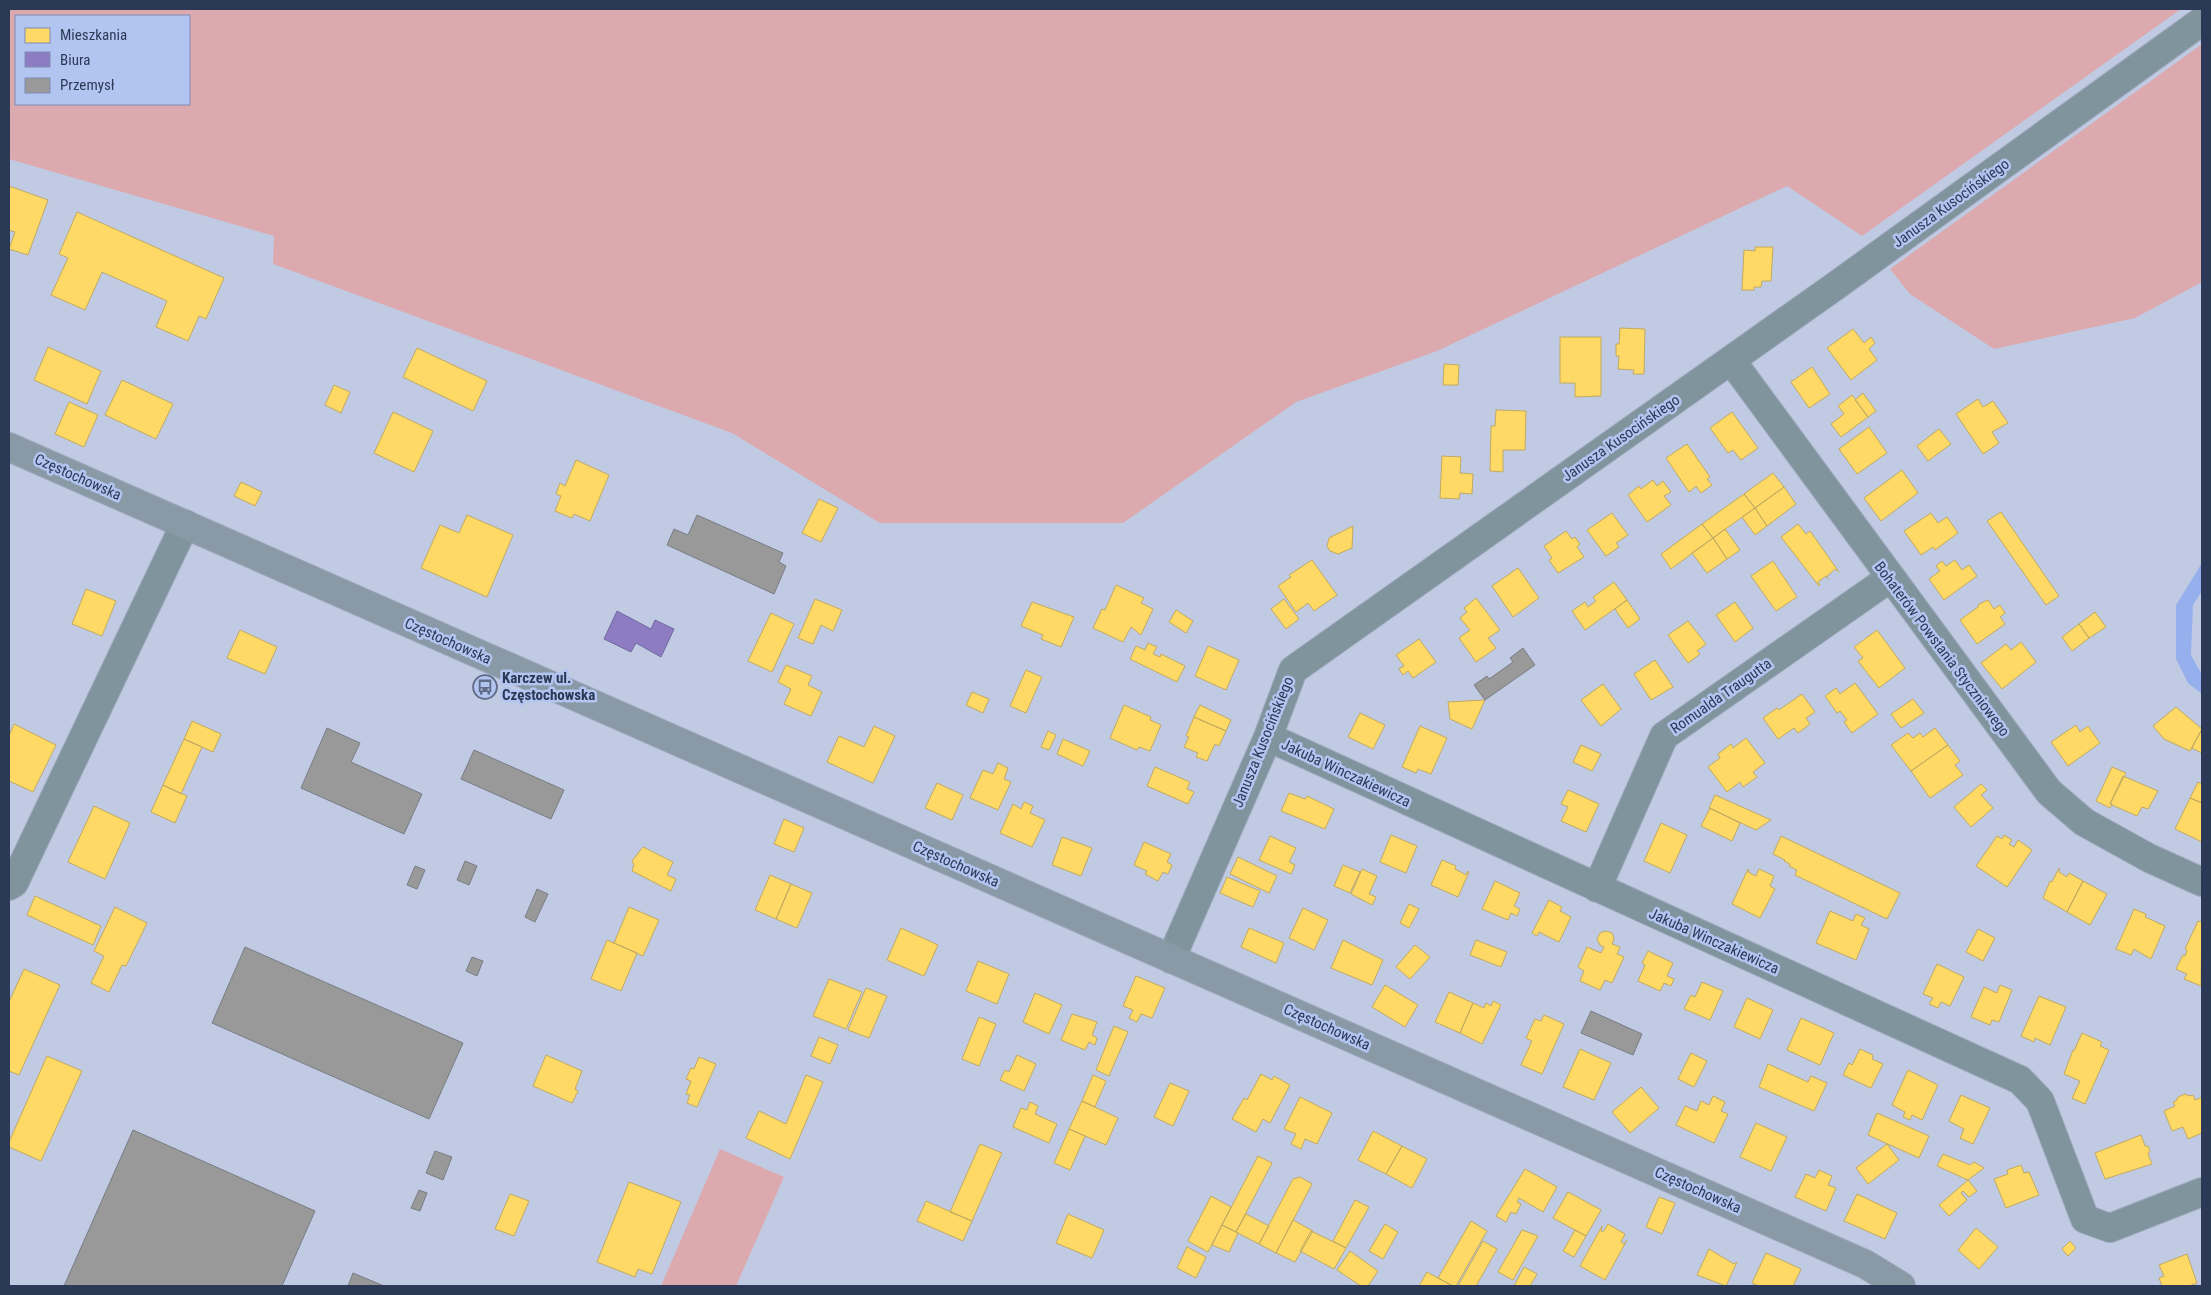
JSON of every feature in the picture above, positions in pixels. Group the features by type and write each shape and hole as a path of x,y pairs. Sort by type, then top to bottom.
{"main road":[{"name":"Częstochowska","path":"9,447 1865,1264 1901,1286"}],"street":[{"name":"Janusza Kusocińskiego","path":"1171,959 1268,737 1293,670 1731,360 2202,21"},
{"name":"Bohaterów Powstania Styczniowego","path":"1731,360 2049,792 2084,822 2150,858 2202,882"},
{"path":"9,886 14,883 185,524"},
{"name":"Romualda Traugutta","path":"1598,888 1664,736 1890,578"},
{"name":"Jakuba Winczakiewicza","path":"1268,737 2020,1080 2040,1101 2085,1219 2110,1228 2202,1192"}],"shaded area":[{"path":"9,9 2181,9 1862,236 1787,186 1437,351 1296,402 1123,523 880,523 732,433 273,264 274,236 9,159"},
{"path":"2202,44 2202,282 2135,318 1994,349 1910,294 1890,269"},
{"path":"720,1149 784,1177 736,1286 661,1286"}],"water":[{"path":"2202,563 2202,591 2193,605 2191,655 2202,675 2202,694 2188,683 2176,659 2176,605"}],"building: Mieszkania":[{"path":"9,186 48,200 28,255 9,249 15,232 9,230"},
{"path":"77,212 224,278 206,319 199,316 188,341 156,327 167,301 102,272 85,310 51,295 68,258 59,254"},
{"path":"1755,247 1773,247 1771,281 1762,281 1761,287 1754,287 1754,290 1742,290 1744,250 1755,251"},
{"path":"1620,328 1645,329 1644,374 1633,374 1634,370 1618,369 1619,356 1616,356 1616,344 1619,344"},
{"path":"1853,329 1864,343 1871,337 1875,343 1869,349 1877,360 1851,380 1827,348"},
{"path":"1560,337 1601,337 1601,396 1575,397 1575,383 1560,383"},
{"path":"48,347 101,371 87,404 34,380"},
{"path":"417,348 487,381 473,411 403,377"},
{"path":"1444,364 1459,365 1458,385 1443,385"},
{"path":"1812,367 1830,394 1809,408 1791,382"},
{"path":"122,380 173,404 156,439 105,415"},
{"path":"334,385 350,392 341,413 325,405"},
{"path":"1863,393 1876,411 1868,417 1855,400"},
{"path":"1852,395 1868,417 1841,437 1831,424 1844,414 1838,406"},
{"path":"1978,399 1983,407 1993,401 2008,423 1992,432 1999,443 1983,454 1956,414"},
{"path":"69,402 98,415 84,447 55,434"},
{"path":"1496,410 1526,411 1525,450 1503,450 1503,472 1490,471 1491,426 1495,426"},
{"path":"393,412 433,431 414,472 374,453"},
{"path":"1732,412 1758,448 1741,460 1733,450 1728,453 1710,428"},
{"path":"1869,427 1887,453 1857,474 1839,449"},
{"path":"1939,429 1951,444 1928,461 1917,446"},
{"path":"1687,444 1710,477 1707,479 1712,485 1701,493 1696,486 1689,492 1666,458"},
{"path":"1442,456 1461,457 1460,473 1473,474 1472,494 1460,493 1459,499 1440,498"},
{"path":"576,460 609,475 590,521 574,514 572,518 555,511 561,496 556,494 560,483 565,486"},
{"path":"1902,470 1918,493 1881,521 1864,498"},
{"path":"1773,473 1784,487 1755,508 1744,494"},
{"path":"1653,480 1657,486 1663,481 1671,492 1664,496 1671,505 1647,522 1628,495 1639,486 1641,489"},
{"path":"241,482 262,492 255,506 234,496"},
{"path":"1784,487 1796,504 1767,526 1755,508"},
{"path":"1744,494 1755,508 1713,538 1702,524"},
{"path":"819,499 838,508 821,542 802,533"},
{"path":"1755,508 1767,526 1755,535 1742,517"},
{"path":"2001,512 2059,596 2046,605 1987,521"},
{"path":"1612,513 1628,535 1616,543 1619,547 1606,556 1587,530"},
{"path":"1931,513 1938,523 1947,517 1958,533 1935,550 1933,547 1921,555 1904,531"},
{"path":"467,515 513,535 487,597 421,568 440,525 459,533"},
{"path":"1702,524 1713,538 1671,569 1661,554"},
{"path":"1798,524 1806,534 1810,531 1839,572 1835,569 1827,576 1828,579 1826,576 1818,582 1819,586 1781,537"},
{"path":"1353,526 1352,548 1338,554 1330,551 1327,546 1329,538"},
{"path":"1725,529 1740,550 1727,559 1713,538"},
{"path":"1566,531 1572,539 1575,537 1580,544 1577,547 1584,557 1558,573 1549,560 1552,558 1544,546"},
{"path":"1713,538 1727,559 1707,573 1692,553"},
{"path":"1312,560 1337,595 1314,611 1308,603 1296,612 1278,586 1291,577 1289,575"},
{"path":"1955,560 1962,570 1969,565 1977,576 1944,600 1929,579 1940,571 1936,566 1942,561 1946,566"},
{"path":"1773,561 1797,597 1776,611 1751,576"},
{"path":"1518,568 1539,598 1513,617 1492,586"},
{"path":"1614,582 1627,600 1585,630 1572,611 1585,602 1588,607 1596,601 1593,597"},
{"path":"1116,585 1144,598 1141,603 1153,609 1141,635 1131,627 1123,642 1093,628 1102,609 1105,610"},
{"path":"86,589 116,601 102,636 72,624"},
{"path":"1476,598 1500,630 1488,638 1496,648 1476,662 1459,638 1470,630 1460,618 1467,612 1464,608"},
{"path":"815,599 842,610 833,631 821,625 813,644 798,638"},
{"path":"1284,599 1299,619 1286,629 1271,609"},
{"path":"1627,600 1640,619 1628,628 1615,609"},
{"path":"1988,600 1994,609 2000,605 2005,613 2000,617 2005,624 1977,644 1960,620 1978,607 1979,604"},
{"path":"1032,602 1074,617 1061,647 1041,639 1043,635 1021,626"},
{"path":"1735,602 1753,628 1735,642 1716,615"},
{"path":"1176,610 1193,621 1186,633 1169,622"},
{"path":"2095,612 2106,627 2089,638 2079,624"},
{"path":"771,613 794,624 772,672 748,661"},
{"path":"1688,621 1706,644 1697,651 1700,654 1688,663 1668,635"},
{"path":"2079,624 2089,638 2072,651 2062,637"},
{"path":"240,630 277,647 265,674 227,658"},
{"path":"1877,630 1905,668 1879,688 1858,661 1863,658 1854,647"},
{"path":"1419,639 1436,662 1413,678 1408,671 1403,675 1399,669 1404,666 1396,655"},
{"path":"2021,642 2036,662 2002,689 1981,663 2006,644 2011,650"},
{"path":"1148,643 1157,647 1153,654 1160,657 1161,654 1185,666 1177,682 1130,659 1136,646 1145,650"},
{"path":"1208,646 1239,660 1226,690 1195,676"},
{"path":"1655,660 1673,687 1651,700 1634,674"},
{"path":"786,665 812,676 808,685 822,692 811,716 784,704 791,689 778,682"},
{"path":"1026,670 1042,677 1026,713 1010,706"},
{"path":"1855,683 1878,714 1852,733 1844,722 1847,720 1840,711 1837,713 1825,696 1836,688 1840,694"},
{"path":"1603,684 1621,709 1601,726 1581,700"},
{"path":"972,692 989,699 983,713 966,705"},
{"path":"1802,694 1815,712 1806,718 1810,724 1798,733 1794,728 1778,739 1763,718 1777,708 1779,710"},
{"path":"1913,699 1924,713 1901,728 1891,714"},
{"path":"1485,700 1472,729 1450,719 1448,702"},
{"path":"1124,705 1151,717 1150,720 1161,725 1150,751 1139,747 1137,750 1110,738"},
{"path":"1200,705 1231,720 1226,731 1194,717"},
{"path":"2176,707 2202,729 2190,751 2164,739 2153,726"},
{"path":"1360,713 1385,725 1373,749 1348,737"},
{"path":"1194,717 1226,731 1219,746 1215,744 1207,761 1196,757 1198,753 1184,747 1189,737 1186,736"},
{"path":"192,721 221,734 213,752 184,739"},
{"path":"14,724 56,745 33,792 9,781 9,736"},
{"path":"2076,725 2080,732 2088,726 2100,743 2068,766 2051,742"},
{"path":"874,726 895,736 873,783 827,762 839,736 864,747"},
{"path":"1420,726 1447,738 1431,774 1418,769 1416,773 1402,767"},
{"path":"1935,728 1948,745 1911,771 1891,745 1908,733 1913,738 1920,733 1923,737"},
{"path":"2202,729 2202,753 2192,748"},
{"path":"1048,731 1056,735 1049,750 1041,747"},
{"path":"1746,738 1765,763 1753,772 1757,777 1743,787 1740,782 1727,792 1708,767 1720,758 1718,754 1731,744 1733,748"},
{"path":"184,739 202,747 181,794 163,785"},
{"path":"1063,739 1090,751 1083,766 1057,754"},
{"path":"1581,745 1601,754 1592,771 1573,762"},
{"path":"1948,745 1960,761 1955,765 1963,775 1930,798 1911,771"},
{"path":"998,763 1008,768 1004,779 1011,782 998,810 970,798 983,770 993,774"},
{"path":"1155,767 1190,782 1187,789 1194,792 1188,804 1147,786"},
{"path":"2112,767 2126,773 2110,804 2112,804 2110,808 2096,801"},
{"path":"2123,776 2158,791 2148,809 2142,807 2137,816 2110,804"},
{"path":"2198,782 2202,784 2202,803 2190,798"},
{"path":"937,783 963,795 952,820 925,808"},
{"path":"1981,784 1987,790 1981,795 1993,808 1971,827 1954,807"},
{"path":"163,785 187,796 175,823 151,812"},
{"path":"1568,790 1599,804 1586,832 1561,821 1568,807 1561,804"},
{"path":"1289,793 1305,799 1307,796 1334,809 1325,829 1281,811"},
{"path":"1715,795 1771,820 1756,830 1709,808"},
{"path":"2190,798 2202,803 2202,842 2175,829"},
{"path":"1024,802 1033,806 1030,813 1045,820 1032,847 1000,833 1013,804 1021,809"},
{"path":"94,806 130,823 105,879 68,862"},
{"path":"1710,808 1740,823 1732,841 1701,826"},
{"path":"784,819 804,828 794,852 774,844"},
{"path":"1661,823 1687,835 1670,873 1644,861"},
{"path":"1391,835 1417,846 1406,873 1380,862"},
{"path":"2004,835 2012,840 2009,844 2014,847 2018,840 2032,850 2007,887 1976,866 1997,836 2002,839"},
{"path":"1270,836 1296,848 1289,862 1295,865 1291,874 1259,860"},
{"path":"1781,836 1900,893 1887,919 1795,875 1797,870 1789,866 1790,864 1785,860 1773,854"},
{"path":"1062,837 1092,848 1081,876 1052,865"},
{"path":"1144,842 1171,854 1167,862 1172,865 1168,874 1163,872 1158,881 1145,874 1147,871 1134,865"},
{"path":"643,847 673,862 667,875 676,879 671,891 632,871 634,865 632,861"},
{"path":"1238,857 1277,876 1269,893 1230,874"},
{"path":"1442,860 1456,866 1455,869 1466,875 1469,872 1458,897 1431,885"},
{"path":"1343,865 1360,872 1350,893 1334,886"},
{"path":"2059,868 2059,872 2067,877 2069,873 2083,881 2067,912 2043,898 2050,881 2052,882"},
{"path":"1362,869 1377,876 1369,894 1376,897 1372,905 1351,894"},
{"path":"1748,869 1748,872 1756,876 1759,869 1774,876 1770,886 1775,889 1760,918 1732,904"},
{"path":"770,875 791,884 776,919 755,910"},
{"path":"1227,877 1260,891 1253,907 1220,893"},
{"path":"1495,881 1520,893 1514,906 1520,909 1517,916 1511,913 1508,920 1482,909"},
{"path":"2083,881 2107,894 2090,925 2067,912"},
{"path":"791,884 812,893 797,928 776,919"},
{"path":"35,896 101,926 93,945 27,915"},
{"path":"1549,900 1562,907 1560,911 1571,917 1559,942 1539,932 1537,936 1532,933"},
{"path":"1409,904 1419,909 1409,928 1400,923"},
{"path":"115,907 147,923 126,966 122,965 109,992 91,983 104,956 94,951"},
{"path":"629,907 659,920 643,956 614,943"},
{"path":"1303,908 1328,920 1314,950 1289,938"},
{"path":"2134,909 2146,914 2145,917 2165,926 2151,959 2134,949 2131,955 2116,949"},
{"path":"1830,911 1853,921 1856,914 1865,918 1861,925 1869,929 1856,960 1816,943"},
{"path":"2198,921 2202,922 2201,986 2184,979 2187,974 2176,969 2183,955 2185,956 2187,950 2185,949"},
{"path":"901,928 938,945 924,976 887,960"},
{"path":"1249,928 1284,943 1276,963 1241,947"},
{"path":"1978,929 1995,938 1983,961 1966,952"},
{"path":"1606,931 1612,933 1614,939 1612,944 1620,947 1617,954 1624,957 1612,983 1605,980 1600,990 1580,981 1584,971 1578,967 1587,947 1601,953 1604,947 1600,945 1597,939 1600,933"},
{"path":"607,940 637,953 621,991 591,979"},
{"path":"1343,940 1383,960 1372,985 1331,968"},
{"path":"1476,940 1507,952 1501,967 1470,955"},
{"path":"1415,945 1430,957 1410,979 1396,967"},
{"path":"1648,951 1673,963 1667,976 1674,979 1671,986 1664,983 1660,991 1638,981 1645,965 1642,963"},
{"path":"978,961 1009,974 997,1004 966,991"},
{"path":"1937,964 1964,977 1950,1006 1941,1002 1938,1008 1929,1004 1933,998 1923,994"},
{"path":"24,969 60,985 19,1075 9,1071 9,1002"},
{"path":"1136,976 1165,988 1152,1018 1141,1014 1137,1022 1129,1018 1133,1010 1123,1006"},
{"path":"829,979 862,992 846,1029 813,1016"},
{"path":"1702,982 1723,991 1710,1020 1684,1009 1691,995 1695,997"},
{"path":"1385,985 1418,1005 1405,1027 1372,1007"},
{"path":"2000,985 2012,990 1999,1022 1992,1020 1990,1025 1971,1017 1984,987 1997,993"},
{"path":"866,988 887,996 869,1038 848,1030"},
{"path":"1449,992 1473,1003 1460,1033 1435,1022"},
{"path":"1035,993 1062,1005 1049,1034 1023,1022"},
{"path":"2039,996 2066,1007 2050,1045 2035,1038 2034,1042 2021,1036"},
{"path":"1747,998 1773,1010 1760,1039 1734,1027"},
{"path":"1493,1001 1501,1005 1482,1044 1460,1033 1473,1003 1484,1008 1486,1003 1491,1006"},
{"path":"1072,1014 1097,1022 1092,1035 1097,1038 1095,1045 1089,1042 1085,1050 1061,1040"},
{"path":"1544,1015 1564,1024 1542,1074 1521,1065 1532,1041 1526,1038 1535,1019 1541,1021"},
{"path":"979,1017 996,1024 979,1066 962,1059"},
{"path":"1801,1018 1834,1033 1820,1065 1787,1050"},
{"path":"1114,1026 1128,1032 1109,1076 1096,1070"},
{"path":"2082,1033 2102,1042 2100,1046 2109,1050 2085,1104 2072,1098 2080,1081 2064,1074"},
{"path":"819,1037 838,1045 830,1064 811,1056"},
{"path":"1580,1049 1611,1063 1594,1100 1563,1087"},
{"path":"1860,1049 1873,1055 1872,1059 1883,1064 1871,1088 1843,1075 1849,1063 1852,1065"},
{"path":"1691,1053 1707,1061 1694,1087 1678,1079"},
{"path":"546,1055 582,1071 575,1089 578,1091 572,1103 533,1086"},
{"path":"1017,1055 1036,1064 1024,1091 1000,1080 1005,1070 1009,1072"},
{"path":"47,1056 82,1071 41,1161 9,1147 9,1142"},
{"path":"699,1057 716,1064 697,1107 687,1103 690,1095 686,1094 691,1081 686,1079 691,1068 694,1069"},
{"path":"1768,1064 1808,1082 1811,1076 1827,1083 1814,1111 1759,1087"},
{"path":"1908,1070 1938,1085 1922,1120 1912,1115 1910,1120 1903,1117 1905,1112 1892,1105"},
{"path":"1261,1074 1272,1080 1274,1076 1290,1085 1270,1123 1263,1119 1256,1132 1232,1119 1244,1098 1247,1100"},
{"path":"806,1075 823,1082 790,1159 746,1138 759,1111 786,1124"},
{"path":"1093,1075 1106,1081 1095,1107 1082,1101"},
{"path":"1170,1083 1189,1091 1173,1126 1154,1117"},
{"path":"1641,1087 1659,1108 1630,1133 1612,1112"},
{"path":"2185,1094 2193,1095 2195,1100 2202,1097 2202,1133 2188,1139 2183,1127 2172,1131 2164,1111 2175,1106 2173,1102"},
{"path":"1961,1095 1990,1108 1973,1144 1960,1138 1964,1129 1949,1121"},
{"path":"1713,1096 1725,1102 1721,1111 1728,1114 1714,1143 1676,1125 1685,1106 1697,1111 1701,1101 1709,1105"},
{"path":"1300,1097 1332,1113 1317,1144 1305,1139 1301,1149 1291,1144 1296,1134 1284,1129"},
{"path":"1082,1101 1118,1118 1106,1145 1069,1129"},
{"path":"1030,1102 1038,1106 1035,1114 1057,1124 1049,1143 1013,1127 1021,1108 1027,1110"},
{"path":"1877,1113 1929,1136 1919,1158 1868,1135"},
{"path":"1756,1123 1787,1137 1771,1171 1740,1157"},
{"path":"1069,1129 1085,1136 1070,1170 1054,1163"},
{"path":"1373,1131 1402,1146 1386,1174 1358,1160"},
{"path":"2141,1135 2145,1146 2148,1146 2150,1151 2148,1154 2152,1164 2105,1179 2095,1153"},
{"path":"980,1144 1002,1153 972,1221 950,1212"},
{"path":"1887,1144 1899,1160 1868,1184 1856,1168"},
{"path":"1402,1146 1427,1159 1412,1188 1386,1174"},
{"path":"1943,1154 1970,1165 1974,1162 1984,1168 1968,1180 1937,1166"},
{"path":"1258,1156 1272,1163 1236,1232 1222,1225"},
{"path":"2021,1165 2024,1173 2029,1172 2039,1195 2006,1208 1994,1179 2008,1174 2007,1170"},
{"path":"1525,1169 1557,1187 1543,1212 1519,1198 1517,1202 1521,1204 1516,1214 1511,1212 1506,1222 1496,1216"},
{"path":"1819,1170 1832,1176 1828,1185 1836,1188 1826,1211 1795,1197 1806,1174 1815,1178"},
{"path":"1300,1177 1312,1184 1276,1253 1259,1244 1293,1179"},
{"path":"1968,1180 1977,1191 1969,1197 1963,1191 1961,1193 1967,1200 1949,1216 1939,1205"},
{"path":"629,1182 681,1202 652,1274 638,1269 635,1277 597,1262"},
{"path":"1568,1192 1601,1210 1586,1236 1553,1218"},
{"path":"510,1194 529,1201 514,1236 495,1229"},
{"path":"1857,1194 1897,1213 1885,1239 1844,1221"},
{"path":"1211,1196 1231,1207 1208,1252 1188,1241"},
{"path":"1659,1197 1675,1203 1662,1234 1646,1227"},
{"path":"1355,1200 1369,1207 1346,1248 1333,1241"},
{"path":"926,1201 972,1221 963,1241 917,1221"},
{"path":"1068,1214 1104,1230 1092,1258 1056,1243"},
{"path":"1246,1214 1269,1226 1259,1244 1236,1232"},
{"path":"1293,1220 1313,1231 1295,1262 1276,1253"},
{"path":"1471,1221 1487,1231 1456,1286 1453,1286 1438,1278"},
{"path":"1385,1224 1398,1232 1383,1259 1369,1251"},
{"path":"1608,1224 1625,1234 1621,1242 1624,1244 1627,1240 1605,1280 1580,1266 1602,1226 1601,1231 1603,1232"},
{"path":"1222,1225 1238,1233 1229,1252 1212,1245"},
{"path":"1976,1228 1998,1247 1979,1269 1958,1250"},
{"path":"1522,1230 1538,1236 1513,1280 1498,1272"},
{"path":"1575,1230 1586,1236 1574,1257 1563,1251"},
{"path":"1311,1231 1346,1248 1334,1269 1300,1251"},
{"path":"1483,1241 1497,1249 1476,1286 1458,1286"},
{"path":"2070,1241 2076,1248 2068,1256 2062,1249"},
{"path":"1187,1247 1206,1257 1196,1278 1177,1268"},
{"path":"1709,1249 1734,1264 1737,1262 1726,1286 1697,1275"},
{"path":"1350,1251 1378,1271 1368,1286 1361,1286 1337,1270"},
{"path":"1766,1253 1801,1269 1793,1286 1759,1286 1752,1283"},
{"path":"2187,1254 2197,1283 2189,1286 2162,1286 2159,1278 2164,1276 2159,1265"},
{"path":"1524,1267 1537,1274 1530,1286 1514,1286"},
{"path":"1427,1272 1438,1278 1453,1286 1419,1286"}],"building: Biura":[{"path":"617,611 651,629 655,620 674,629 661,657 636,643 631,652 604,639"}],"building: Przemysł":[{"path":"697,515 783,553 779,562 786,566 774,594 667,545 674,529 688,535"},
{"path":"1523,648 1535,665 1485,700 1474,685 1487,676 1489,679 1513,662 1510,658"},
{"path":"327,728 360,743 351,762 422,794 404,834 301,788"},
{"path":"474,750 564,790 551,819 461,779"},
{"path":"465,861 477,866 469,885 457,880"},
{"path":"415,866 425,870 417,889 407,885"},
{"path":"537,889 548,894 535,922 525,917"},
{"path":"245,947 463,1043 429,1119 212,1023"},
{"path":"472,957 483,961 477,976 466,971"},
{"path":"1591,1011 1642,1034 1633,1055 1581,1033"},
{"path":"133,1130 315,1211 282,1286 64,1286"},
{"path":"435,1151 452,1157 443,1180 426,1173"},
{"path":"419,1190 427,1193 420,1211 411,1208"},
{"path":"353,1273 384,1286 348,1286"}],"place":[{"name":"Karczew ul. Częstochowska","path":"485,687"}]}
